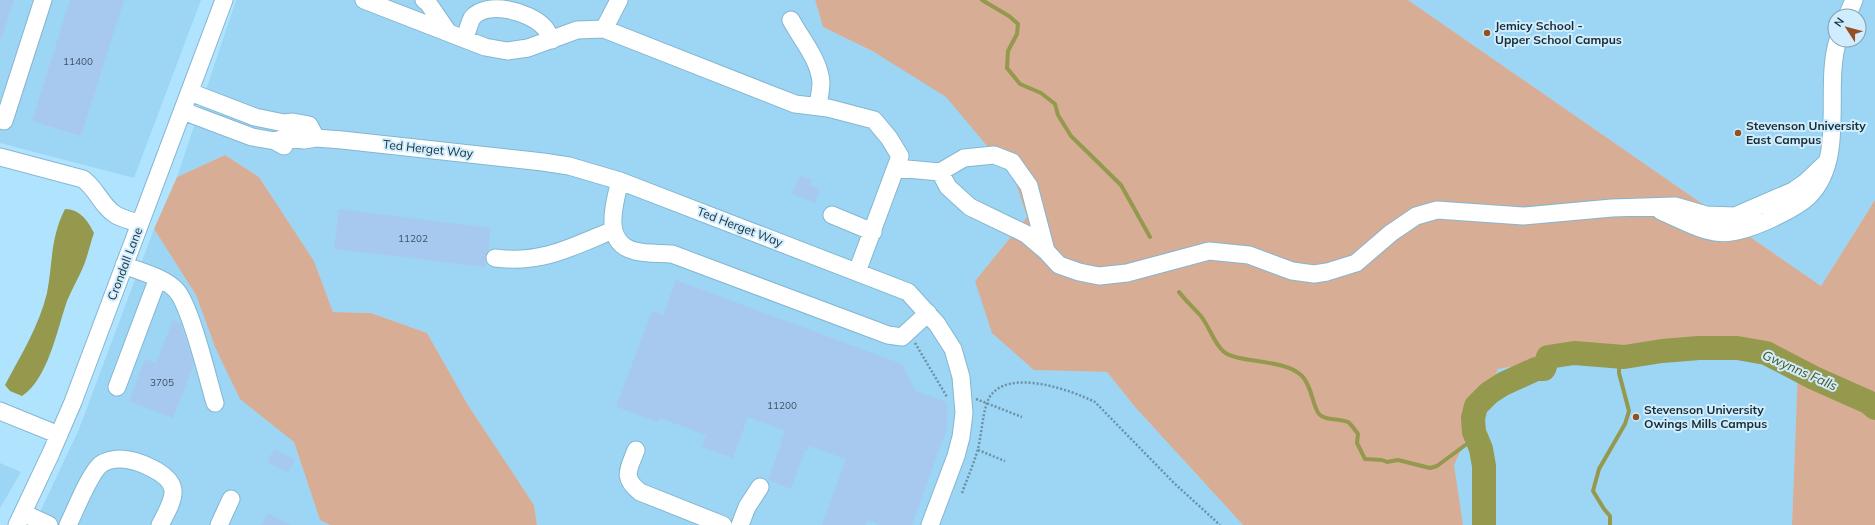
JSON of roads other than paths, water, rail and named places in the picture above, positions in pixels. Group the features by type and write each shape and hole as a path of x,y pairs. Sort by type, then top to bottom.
{"street":[{"path":"4,121 43,0"},
{"name":"Crondall Lane","path":"20,519 59,435 224,0"},
{"path":"364,0 485,47 507,51 528,48 577,30 604,29 795,104 846,111 874,120 889,138 900,156 857,272"},
{"path":"424,0 428,3 448,32"},
{"path":"604,29 619,0"},
{"path":"465,38 473,18 481,10 494,5 513,9 533,17 545,27 552,40"},
{"path":"791,20 799,36 816,62 821,81 818,106"},
{"path":"940,172 948,187 970,208 1026,234 1046,251 1059,265 1079,272 1099,276 1128,273 1209,251 1249,255 1292,271 1314,274 1327,272 1356,263 1391,233 1416,216 1437,210 1523,216 1612,208 1675,206 1706,215 1736,216 1765,205 1793,191 1806,182 1826,163 1832,139 1833,71 1837,48"},
{"path":"183,111 252,137 281,134 293,122 309,125 316,138 301,150 290,148 281,134 255,117 190,92"},
{"name":"Ted Herget Way","path":"316,138 569,166 620,181 908,292 928,313 953,349 961,377 964,413 961,437 956,456 930,525"},
{"path":"896,168 940,172 964,158 994,155 1012,162 1029,186 1046,251"},
{"path":"0,156 83,179 91,184 107,207 116,215 140,224"},
{"path":"620,181 612,214 614,230 618,240 625,247 634,251 672,254 888,335 902,337 928,313"},
{"path":"832,215 873,232"},
{"path":"495,258 515,261 538,258 560,252 614,230"},
{"path":"124,265 158,278 177,291 188,312 215,403"},
{"path":"117,387 158,278"},
{"path":"0,411 59,435"},
{"path":"636,450 628,475 630,485 640,492 723,525"},
{"path":"68,525 92,476 100,466 110,460 120,459 131,460 162,473 170,482 173,491 170,504 160,525"},
{"path":"740,525 747,507 760,487"},
{"path":"219,525 231,498"},
{"path":"20,519 49,525"}],"waterway":[{"path":"982,0 1009,16 1018,24 1017,34 1008,51 1007,68 1020,84 1041,93 1055,104 1058,115 1071,136 1121,185 1150,237"},
{"path":"1179,292 1203,319 1216,343 1223,351 1238,358 1283,366 1301,375 1305,379 1310,389 1319,414 1328,419 1348,422 1353,427 1358,434 1357,443 1365,459 1382,460 1387,462 1398,460 1430,468 1437,466 1468,443 1481,449"},
{"name":"Gwynns Falls","path":"1484,525 1484,466 1481,449 1474,432 1473,418 1476,406 1489,393 1503,384 1536,369 1544,369 1548,357 1574,353 1624,357 1662,351 1699,348 1737,348 1766,353 1814,378 1868,402 1875,408"},
{"name":"Gwynns Falls","path":"1610,525 1610,516 1593,491 1599,469 1625,424 1629,411 1619,373 1619,364 1624,357"}],"place":[{"name":"Jemicy School - Upper School Campus","path":"1487,33"},
{"name":"Stevenson University East Campus","path":"1738,133"},
{"name":"Stevenson University Owings Mills Campus","path":"1636,417"}]}
